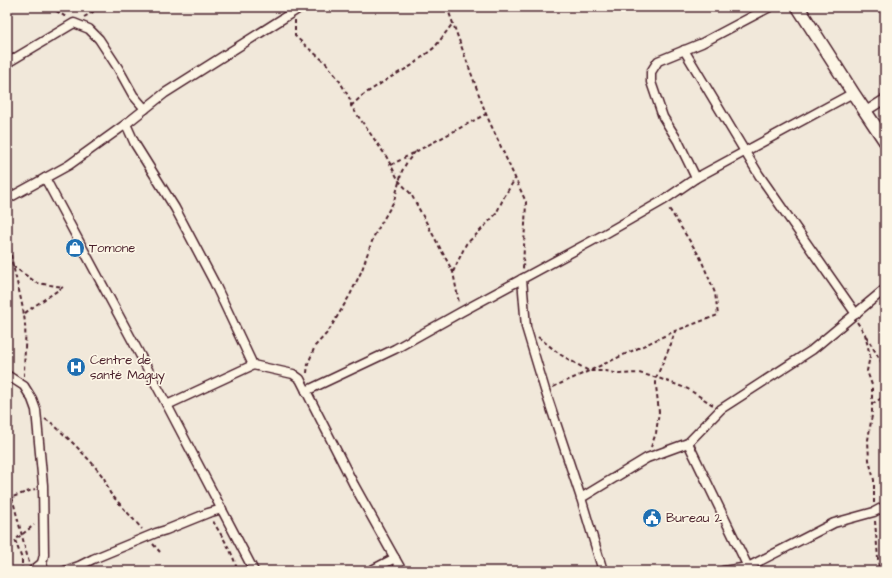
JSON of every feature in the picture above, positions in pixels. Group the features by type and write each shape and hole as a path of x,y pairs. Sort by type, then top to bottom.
{"main road":[{"path":"798,7 885,141"}],"street":[{"path":"696,178 678,141 663,117 651,82 651,72 658,61 702,43 770,7"},
{"path":"9,198 69,165 126,124 165,93 297,8"},
{"path":"7,63 74,23 89,29 99,39 133,95 145,109"},
{"path":"684,50 759,174 856,314"},
{"path":"304,388 395,349 522,278 603,235 664,200 696,178 853,93"},
{"path":"866,112 885,99"},
{"path":"126,124 135,144 156,176 214,282 253,365"},
{"path":"45,178 254,571"},
{"path":"522,278 526,327 603,571"},
{"path":"581,498 647,458 688,443 721,409 812,350 885,289"},
{"path":"167,405 253,365 293,374 300,379 354,485 402,571"},
{"path":"7,375 24,386 32,399 36,410 43,485 44,555 43,567 31,567"},
{"path":"688,443 748,567"},
{"path":"723,571 748,567 834,523 874,512 885,506"},
{"path":"66,571 208,513 222,509"},
{"path":"370,571 395,558"}],"path":[{"path":"50,7 74,23 102,7"},
{"path":"58,12 63,7"},
{"path":"447,7 486,114 526,202 522,278"},
{"path":"297,8 295,36 325,62 339,80 351,101 351,106 386,156 399,181 411,194 453,272 461,312"},
{"path":"351,106 363,95 411,66 435,47 453,23"},
{"path":"391,165 486,114"},
{"path":"304,388 308,364 316,346 328,332 350,295 362,270 374,236 394,202 399,181 407,162 415,152"},
{"path":"453,272 466,244 496,214 515,179"},
{"path":"9,198 9,236 26,329 24,386"},
{"path":"545,390 675,331 718,315 715,293 700,257 664,200"},
{"path":"7,262 38,283 63,287 33,306 24,314"},
{"path":"856,314 856,320 885,368"},
{"path":"526,327 561,355 589,371 606,371 619,374 639,373 688,389 721,409"},
{"path":"647,458 656,433 659,412 656,378 675,331"},
{"path":"865,334 870,356 867,371 872,385 872,415 868,440 868,460 874,480 874,512 879,571"},
{"path":"872,404 885,398"},
{"path":"36,410 42,417 64,434 92,463 104,478 110,493 160,552"},
{"path":"7,499 43,485"},
{"path":"7,493 12,498 31,567"},
{"path":"208,513 226,544 237,571"},
{"path":"22,571 22,559 15,540 44,518"}],"place":[{"name":"Tomone","path":"75,248"},
{"name":"Centre de santé Maguy","path":"76,367"},
{"name":"Bureau 2","path":"652,518"}]}
